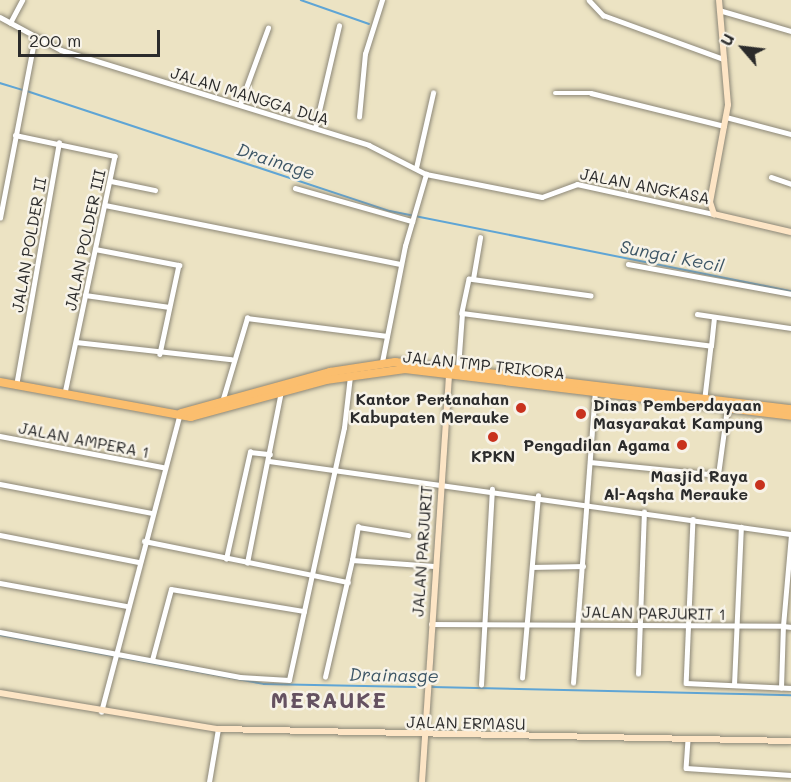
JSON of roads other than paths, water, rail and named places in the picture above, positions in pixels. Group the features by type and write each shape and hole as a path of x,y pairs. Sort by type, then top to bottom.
{"highway":[{"name":"JALAN TMP TRIKORA","path":"0,382 180,414 210,415 281,391 382,362 705,397 727,408 791,416"},
{"name":"JALAN TMP TRIKORA","path":"180,414 350,376 405,369 518,375 718,403 791,409"}],"street":[{"path":"10,23 22,0"},
{"path":"359,117 365,54 382,0"},
{"path":"589,0 603,15 724,59"},
{"path":"714,214 710,184 726,117 724,59 718,0"},
{"path":"719,10 791,31"},
{"name":"JALAN MANGGA DUA","path":"0,17 35,37 86,59 369,145 426,174"},
{"path":"315,128 339,26"},
{"path":"240,104 268,28"},
{"path":"0,218 35,37"},
{"path":"416,168 433,93"},
{"path":"555,93 591,93 724,126"},
{"path":"726,117 791,134"},
{"name":"JALAN POLDER III","path":"15,135 113,153 111,181 65,394"},
{"name":"JALAN POLDER II","path":"16,386 59,143"},
{"path":"382,362 401,264 426,174"},
{"name":"JALAN ANGKASA","path":"426,174 542,197 577,184 791,232"},
{"path":"771,177 791,184"},
{"path":"111,181 155,190"},
{"path":"295,188 412,220"},
{"path":"105,205 401,264"},
{"path":"473,279 480,238"},
{"path":"95,249 179,265 160,354"},
{"path":"628,264 791,294"},
{"path":"452,370 462,314 464,285 473,279 591,296"},
{"path":"85,295 169,307"},
{"path":"462,314 711,346"},
{"path":"697,314 791,328"},
{"path":"221,405 231,358 250,317 387,336"},
{"path":"705,397 714,318"},
{"path":"76,342 160,354 231,358"},
{"name":"JALAN PARJURIT","path":"422,782 440,482 452,370"},
{"path":"0,632 286,682 335,474 350,376"},
{"path":"573,683 596,386"},
{"path":"247,563 281,391"},
{"path":"590,462 718,475 727,408"},
{"path":"101,712 163,467 180,414"},
{"name":"JALAN AMPERA 1","path":"0,436 163,467"},
{"path":"226,559 250,452 270,454"},
{"path":"268,461 335,474 440,482 790,534 783,626 782,688"},
{"path":"0,484 152,513"},
{"path":"481,685 492,489"},
{"path":"522,678 538,496"},
{"path":"638,674 644,512"},
{"path":"693,519 686,683 791,688"},
{"path":"324,677 348,582 358,527 408,535"},
{"path":"734,685 741,527"},
{"path":"0,535 139,562"},
{"path":"144,541 312,577 348,582"},
{"path":"352,560 434,566"},
{"path":"532,567 583,566"},
{"path":"0,583 127,606"},
{"path":"152,660 171,589 304,611"},
{"name":"JALAN PARJURIT 1","path":"431,624 791,627"},
{"name":"JALAN ERMASU","path":"0,693 101,712 218,729 424,736 791,741"},
{"path":"209,782 218,729"},
{"path":"688,740 686,768 791,775"}],"waterway":[{"path":"301,0 369,24"},
{"name":"Drainage","path":"0,83 23,90"},
{"name":"Drainage","path":"27,91 390,211 791,291"},
{"name":"Drainasge","path":"0,635 264,684 427,687"},
{"name":"Drainasge","path":"432,687 791,695"}],"place":[{"name":"Kantor Pertanahan Kabupaten Merauke","path":"521,408"},
{"name":"Dinas Pemberdayaan Masyarakat Kampung","path":"581,414"},
{"name":"KPKN","path":"493,437"},
{"name":"Pengadilan Agama","path":"682,445"},
{"name":"Masjid Raya Al-Aqsha Merauke","path":"760,485"}],"district":[{"name":"MERAUKE","path":"329,700"}],"water label":[{"name":"Sungai Kecil","path":"672,256"}]}
